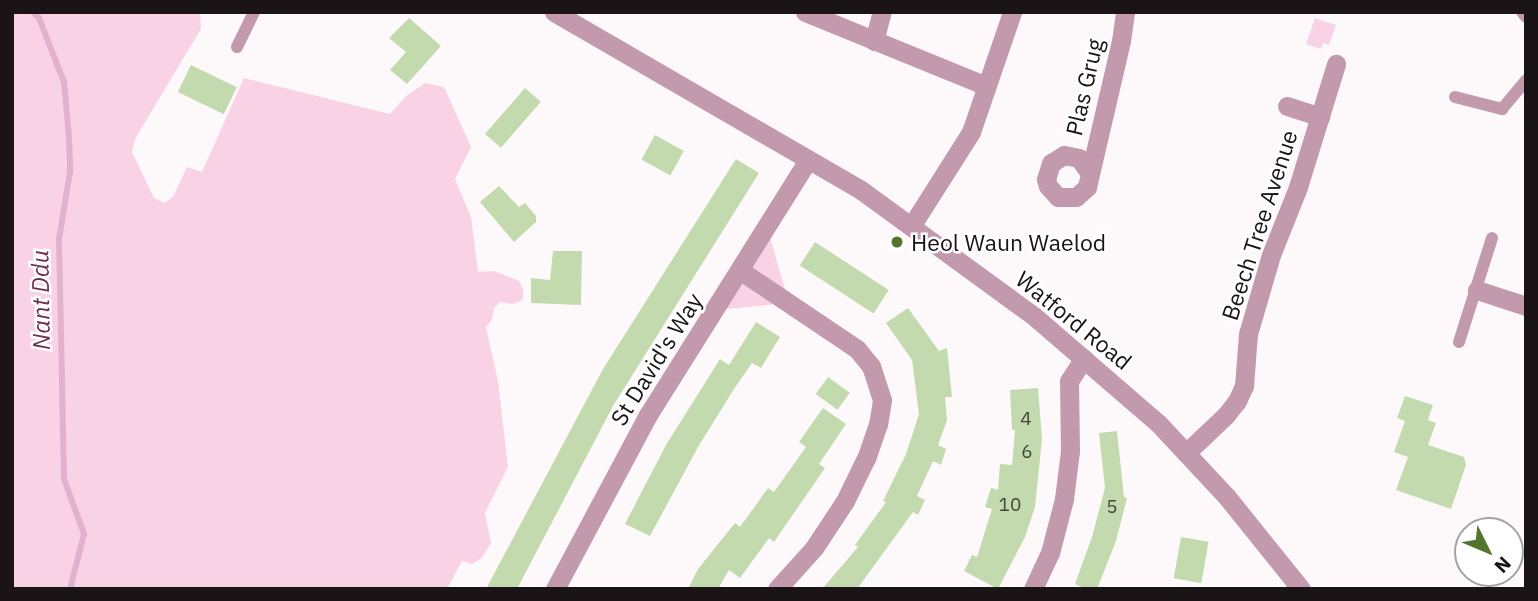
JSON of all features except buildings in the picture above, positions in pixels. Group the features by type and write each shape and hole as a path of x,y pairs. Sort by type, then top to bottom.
{"street":[{"name":"Watford Road","path":"554,12 861,190 912,225 1084,358 1138,405 1227,497 1301,589"},
{"path":"805,12 986,86"},
{"path":"874,41 882,12"},
{"path":"912,225 959,156 971,132 1012,12"},
{"name":"Plas Grug","path":"1089,172 1121,41 1125,12"},
{"name":"Beech Tree Avenue","path":"1186,453 1226,415 1244,386 1252,321 1271,255 1298,187 1336,64"},
{"name":"Beech Tree Avenue","path":"1287,107 1320,117"},
{"name":"St David's Way","path":"555,589 648,415 741,271 808,160"},
{"path":"741,271 857,349 871,366 882,400 878,424 866,458 845,500 814,548 777,589"},
{"path":"1477,290 1526,306"},
{"path":"1033,589 1050,553 1064,499 1070,451 1069,381 1084,358"}],"lane":[{"path":"237,47 254,12"},
{"path":"1522,12 1526,17"},
{"path":"1455,97 1502,109 1526,80"},
{"path":"1459,342 1492,238"}],"shaded area":[{"path":"12,12 200,12 201,29 135,139 132,152 154,198 165,203 173,197 187,167 202,172 244,78 390,114 405,97 425,83 444,87 471,147 455,179 471,217 478,272 493,271 507,276 519,281 523,289 523,300 512,304 500,302 494,308 492,320 486,327 498,381 508,467 485,513 491,543 482,558 472,564 462,561 447,589 12,589"},
{"path":"1315,18 1336,25 1329,45 1323,43 1321,49 1306,44"},
{"path":"767,227 789,303 716,310"}],"waterway":[{"name":"Nant Ddu","path":"33,12 39,18 64,82 69,137 70,172 59,239 64,479 84,534 70,589"}],"place":[{"name":"Heol Waun Waelod","path":"897,242"}]}
